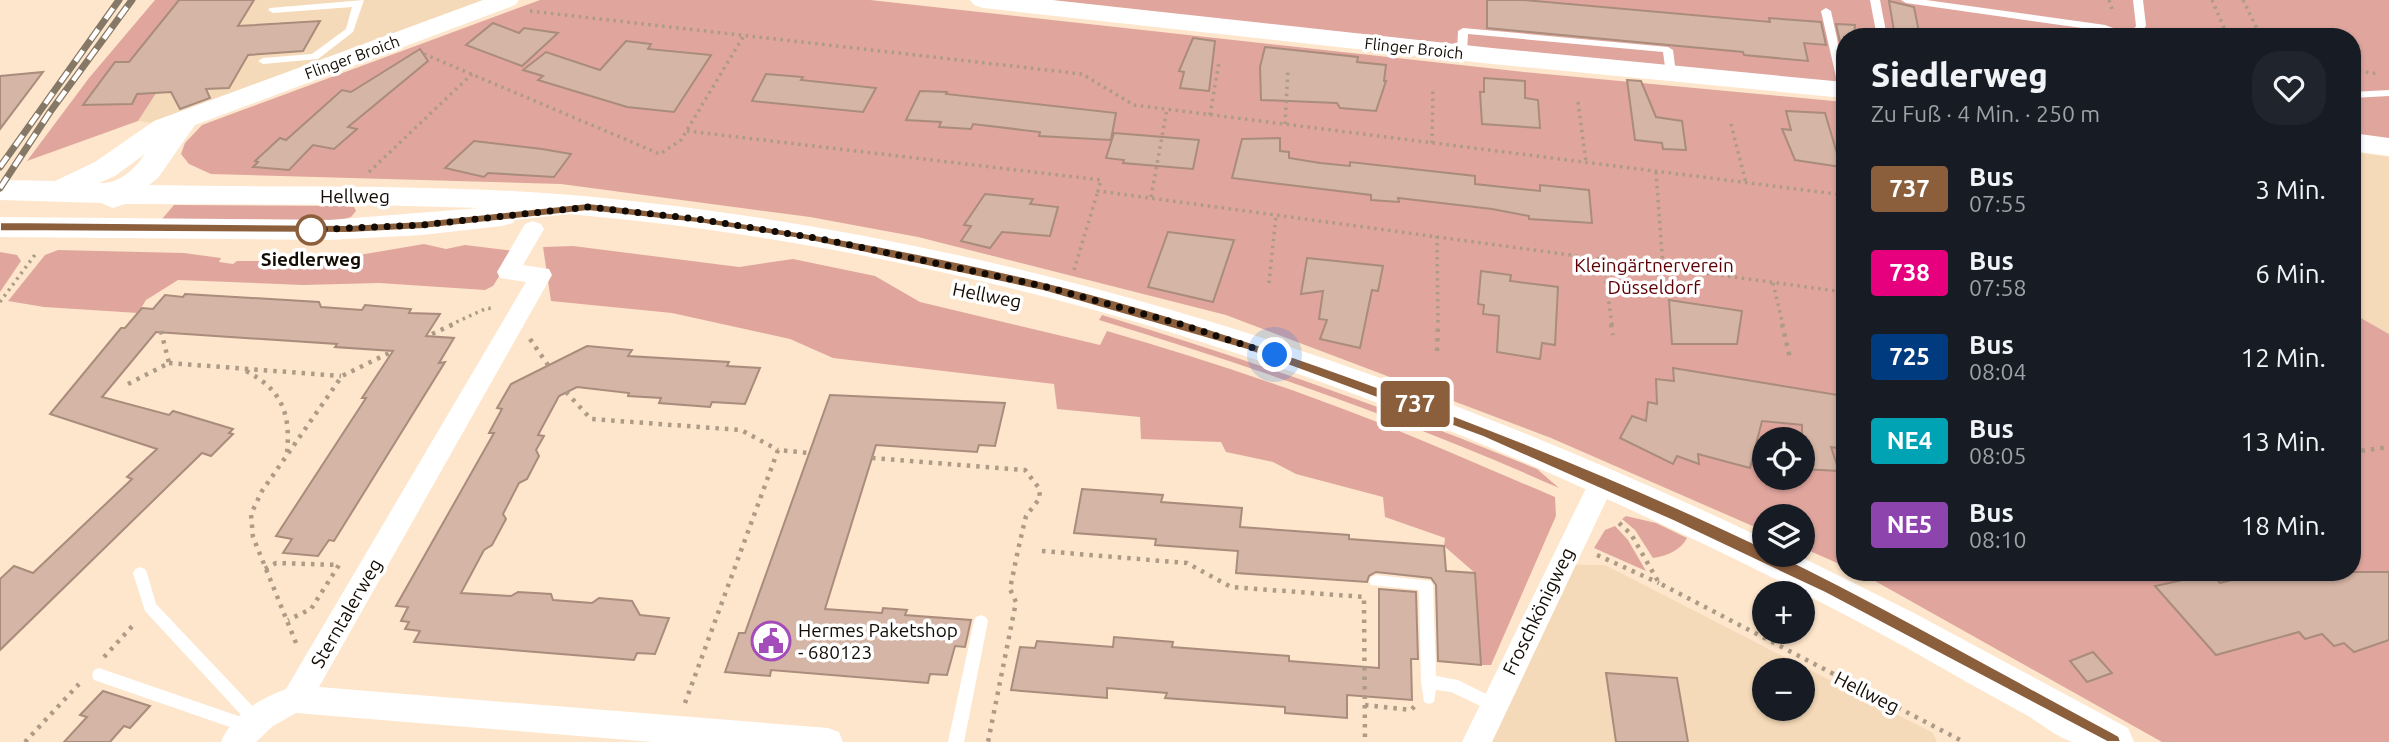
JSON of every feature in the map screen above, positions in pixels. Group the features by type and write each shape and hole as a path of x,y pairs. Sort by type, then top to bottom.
{"main road":[{"name":"Flinger Broich","path":"984,0 1462,53 1836,89"},
{"name":"Flinger Broich","path":"110,189 155,132 512,5"},
{"path":"2361,143 2389,147"},
{"name":"Hellweg","path":"0,215 63,214 148,171"},
{"path":"148,171 153,186 170,195"},
{"name":"Hellweg","path":"0,190 110,189 170,195 451,197 588,207 698,219 801,235 963,268 1091,299 1251,346 1410,403 1607,500 1830,589 2113,742"},
{"path":"110,189 124,219 141,229"},
{"name":"Hellweg","path":"0,227 369,228 588,207"}],"street":[{"name":"Flinger Broich","path":"148,171 169,140 198,115"},
{"name":"Sterntalerweg","path":"302,688 541,275 508,272 533,229"},
{"name":"Froschkönigweg","path":"1476,742 1571,542 1607,500"},
{"path":"246,729 302,688 669,734 828,742"}],"lane":[{"path":"1875,0 1880,28"},
{"path":"1906,0 2105,28"},
{"path":"2138,0 2138,28"},
{"path":"262,61 315,57 350,30 358,2 273,10"},
{"path":"1826,11 1836,55"},
{"path":"2361,95 2389,93"},
{"path":"140,573 150,607 246,729"},
{"path":"1376,581 1426,585 1429,690 1453,685 1493,705"},
{"path":"956,742 981,621"},
{"path":"99,675 246,729"}],"path":[{"path":"2212,0 2224,28"},
{"path":"2243,0 2257,28"},
{"path":"512,5 743,37 1082,74 1133,105 1836,194"},
{"path":"413,49 660,154 681,140 743,37"},
{"path":"1210,115 1219,62"},
{"path":"1284,124 1288,70"},
{"path":"2361,71 2389,75"},
{"path":"363,178 472,74"},
{"path":"1432,143 1433,87"},
{"path":"1578,102 1586,162"},
{"path":"1151,197 1167,109"},
{"path":"1731,124 1745,183"},
{"path":"687,131 1101,180 1075,269"},
{"path":"1656,172 1663,267"},
{"path":"1098,191 1836,291"},
{"path":"1269,283 1276,215"},
{"path":"1437,236 1437,351"},
{"path":"0,302 41,245"},
{"path":"1603,260 1613,335"},
{"path":"1773,283 1790,358"},
{"path":"432,334 487,308 521,311"},
{"path":"161,331 169,363"},
{"path":"302,688 288,620 253,537 251,514 262,491 342,376 389,353"},
{"path":"128,384 169,363 342,376"},
{"path":"242,369 260,377 279,395 288,423 286,456"},
{"path":"566,392 590,419 741,430 778,450 809,453"},
{"path":"2361,451 2389,447"},
{"path":"669,734 778,450"},
{"path":"872,458 1025,470 1039,488 1040,498 1026,516 1010,589 1016,602 988,742"},
{"path":"1607,500 1631,534 1659,583"},
{"name":"Hellweg","path":"1571,542 1659,583 1964,742"},
{"path":"1042,551 1187,563 1231,587 1364,597 1365,742"},
{"path":"265,569 276,563 339,565 311,609 288,620"},
{"path":"1365,705 1411,710 1429,690"}],"shaded area":[{"path":"217,0 486,0 159,124 138,121"},
{"path":"2361,153 2389,157 2389,334 2361,318"},
{"path":"1567,565 1605,565 1752,640 1752,644 1759,644 1787,658 1752,658 1752,721 1815,721 1815,673 1933,733 1937,742 1483,742"}],"green space":[{"path":"155,0 217,0 138,121 27,161 89,78"},
{"name":"Kleingärtnerverein Düsseldorf","path":"540,0 870,0 1524,72 1836,101 1836,562 1815,553 1815,504 1752,504 1752,526 1551,438 1226,315 918,237 810,217 561,184 211,174 189,164 181,154 185,143 202,125"},
{"path":"1049,0 2389,0 2389,140 2361,136 2361,28 1836,28 1836,82 1489,50"},
{"path":"174,205 342,206 354,207 356,211 351,217 341,220 162,219"},
{"path":"424,244 446,249 465,245 515,251 493,286 485,290 379,283 303,285 178,280 146,300 138,313 44,307 8,301 45,255 58,250 184,253 221,258 219,262 233,264 237,261 324,261"},
{"path":"573,246 739,267 793,259 875,276 920,302 1100,345 1107,331 1266,381 1408,435 1555,497 1556,516 1491,665 1481,665 1475,573 1444,546 1445,538 1385,517 1383,497 1296,474 1273,462 1226,452 1221,442 1141,439 1140,417 1057,409 1054,384 833,358 790,339 672,313 551,301 543,247"},
{"path":"0,252 17,255 21,261 0,292"},
{"path":"1102,315 1267,368 1430,426 1537,469 1559,488 1446,440 1331,396 1099,320"},
{"path":"2361,318 2389,334 2389,742 2162,742 1875,581 2361,581"},
{"path":"1626,516 1656,523 1687,538 1673,552 1653,558 1635,530 1622,519"},
{"path":"1615,526 1628,540 1646,571 1594,548 1605,530"}],"building":[{"path":"179,0 254,0 238,26 320,21 303,51 248,55 229,88 206,89 210,98 180,109 171,92 137,94 132,104 83,105 115,62 129,62"},
{"path":"1487,0 1524,0 1770,22 1769,18 1821,22 1826,45 1804,43 1808,61 1744,55 1743,52 1487,28"},
{"path":"1889,1 1914,7 1918,28 1894,28"},
{"path":"493,23 519,33 524,28 558,33 522,66 466,45"},
{"path":"1836,24 1855,25 1855,28 1837,28"},
{"path":"1193,38 1215,41 1209,91 1180,88 1184,72 1179,71"},
{"path":"626,41 651,44 648,49 711,55 674,112 627,107 538,80 543,76 523,70 546,52 600,70"},
{"path":"1265,47 1358,57 1357,62 1386,65 1386,81 1376,111 1340,108 1337,103 1261,100 1260,67"},
{"path":"420,49 428,61 348,127 357,129 334,149 313,145 289,170 253,167 258,162 255,161 280,138 286,140 342,90 351,92"},
{"path":"43,72 0,129 0,76"},
{"path":"766,74 876,88 863,112 752,101"},
{"path":"1484,78 1525,81 1525,98 1538,100 1540,128 1482,124 1480,92 1484,92"},
{"path":"1627,80 1641,81 1656,117 1682,121 1686,150 1663,149 1662,143 1635,140"},
{"path":"920,91 1116,113 1111,140 1039,136 1040,132 973,124 971,129 939,127 941,122 906,120"},
{"path":"1786,111 1825,113 1836,150 1836,166 1795,160 1782,129 1791,130"},
{"path":"1114,133 1199,140 1193,169 1123,163 1124,160 1106,158"},
{"path":"1280,138 1280,151 1289,152 1289,158 1475,176 1475,184 1540,191 1540,185 1589,190 1592,223 1529,219 1529,216 1492,209 1398,198 1399,202 1371,200 1371,195 1232,178 1242,139"},
{"path":"474,141 571,154 554,177 488,173 484,177 445,168"},
{"path":"985,194 1033,199 1030,204 1058,207 1050,236 1002,232 990,248 961,241 971,226 964,225"},
{"path":"1168,232 1234,240 1213,302 1148,287"},
{"path":"1307,258 1383,266 1378,291 1372,290 1360,348 1320,339 1327,320 1319,319 1323,291 1301,294"},
{"path":"1481,271 1511,275 1510,281 1558,287 1555,345 1542,343 1540,359 1497,352 1499,316 1483,314 1484,305 1478,304"},
{"path":"185,294 319,302 321,307 362,310 365,305 411,309 409,313 440,314 426,336 454,338 439,363 445,362 334,541 329,540 318,556 283,553 292,539 276,536 366,398 362,398 393,351 335,347 337,344 156,332 102,397 169,415 173,411 233,429 229,433 233,434 211,456 202,453 0,650 0,579 14,566 33,573 132,479 127,477 157,449 50,414 121,328 125,328 142,308 153,309 165,295 183,297"},
{"path":"1669,300 1742,311 1737,344 1672,344"},
{"path":"587,346 632,350 628,356 729,362 727,366 760,368 745,404 712,402 710,407 659,403 661,398 628,396 629,393 577,387 559,396 538,435 544,436 536,450 539,456 527,479 519,483 503,514 506,519 492,545 484,550 461,593 511,596 518,592 551,594 553,600 592,603 599,598 632,601 640,615 669,618 655,654 637,653 634,660 414,642 420,631 405,629 409,622 401,621 408,607 396,606 494,433 489,433 502,409 497,408 511,384"},
{"path":"1673,368 1836,395 1836,448 1831,447 1836,471 1815,470 1815,427 1802,425 1762,421 1760,427 1752,427 1750,468 1698,454 1699,464 1677,456 1673,464 1620,438 1632,416 1646,421 1648,402 1657,404 1656,379 1674,381"},
{"path":"830,395 1005,403 995,446 979,445 977,452 876,445 825,609 882,613 883,608 907,610 905,615 971,620 965,647 955,646 947,675 930,674 928,683 771,670 770,676 725,672 739,633 745,633"},
{"path":"1082,489 1163,495 1161,502 1242,508 1240,527 1349,535 1349,539 1444,546 1446,571 1475,573 1481,665 1438,661 1436,585 1431,578 1376,572 1369,576 1367,582 1236,573 1238,551 1155,545 1156,539 1074,533"},
{"path":"2361,572 2389,572 2389,640 2354,652 2344,643 2334,646 2322,634 2305,639 2299,632 2216,655 2155,586 2178,581 2361,581"},
{"path":"1379,589 1416,592 1418,659 1411,659 1412,700 1347,695 1347,718 1285,713 1285,707 1165,698 1167,693 1107,688 1107,698 1011,690 1020,647 1035,648 1037,641 1113,647 1114,637 1173,642 1172,647 1289,656 1289,661 1379,668"},
{"path":"2093,652 2112,673 2087,682 2070,661"},
{"path":"1606,673 1677,678 1688,742 1616,742"},
{"path":"103,691 150,706 130,728 124,726 110,742 64,742 87,717 80,715"}],"railway":[{"path":"0,167 119,0"},
{"path":"0,188 50,112 132,0"}],"bus line":[{"name":"737","path":"0,227 349,229 422,225 588,207 768,229 1043,286 1251,346 1488,433 1679,517 1830,589 2113,742"}],"place":[{"name":"Siedlerweg","path":"311,230"},
{"name":"Hermes Paketshop - 680123","path":"771,641"}],"route":[{"path":"311,230 305,230 422,225 588,207 698,219 827,240 1043,286 1180,324 1275,355"}]}
